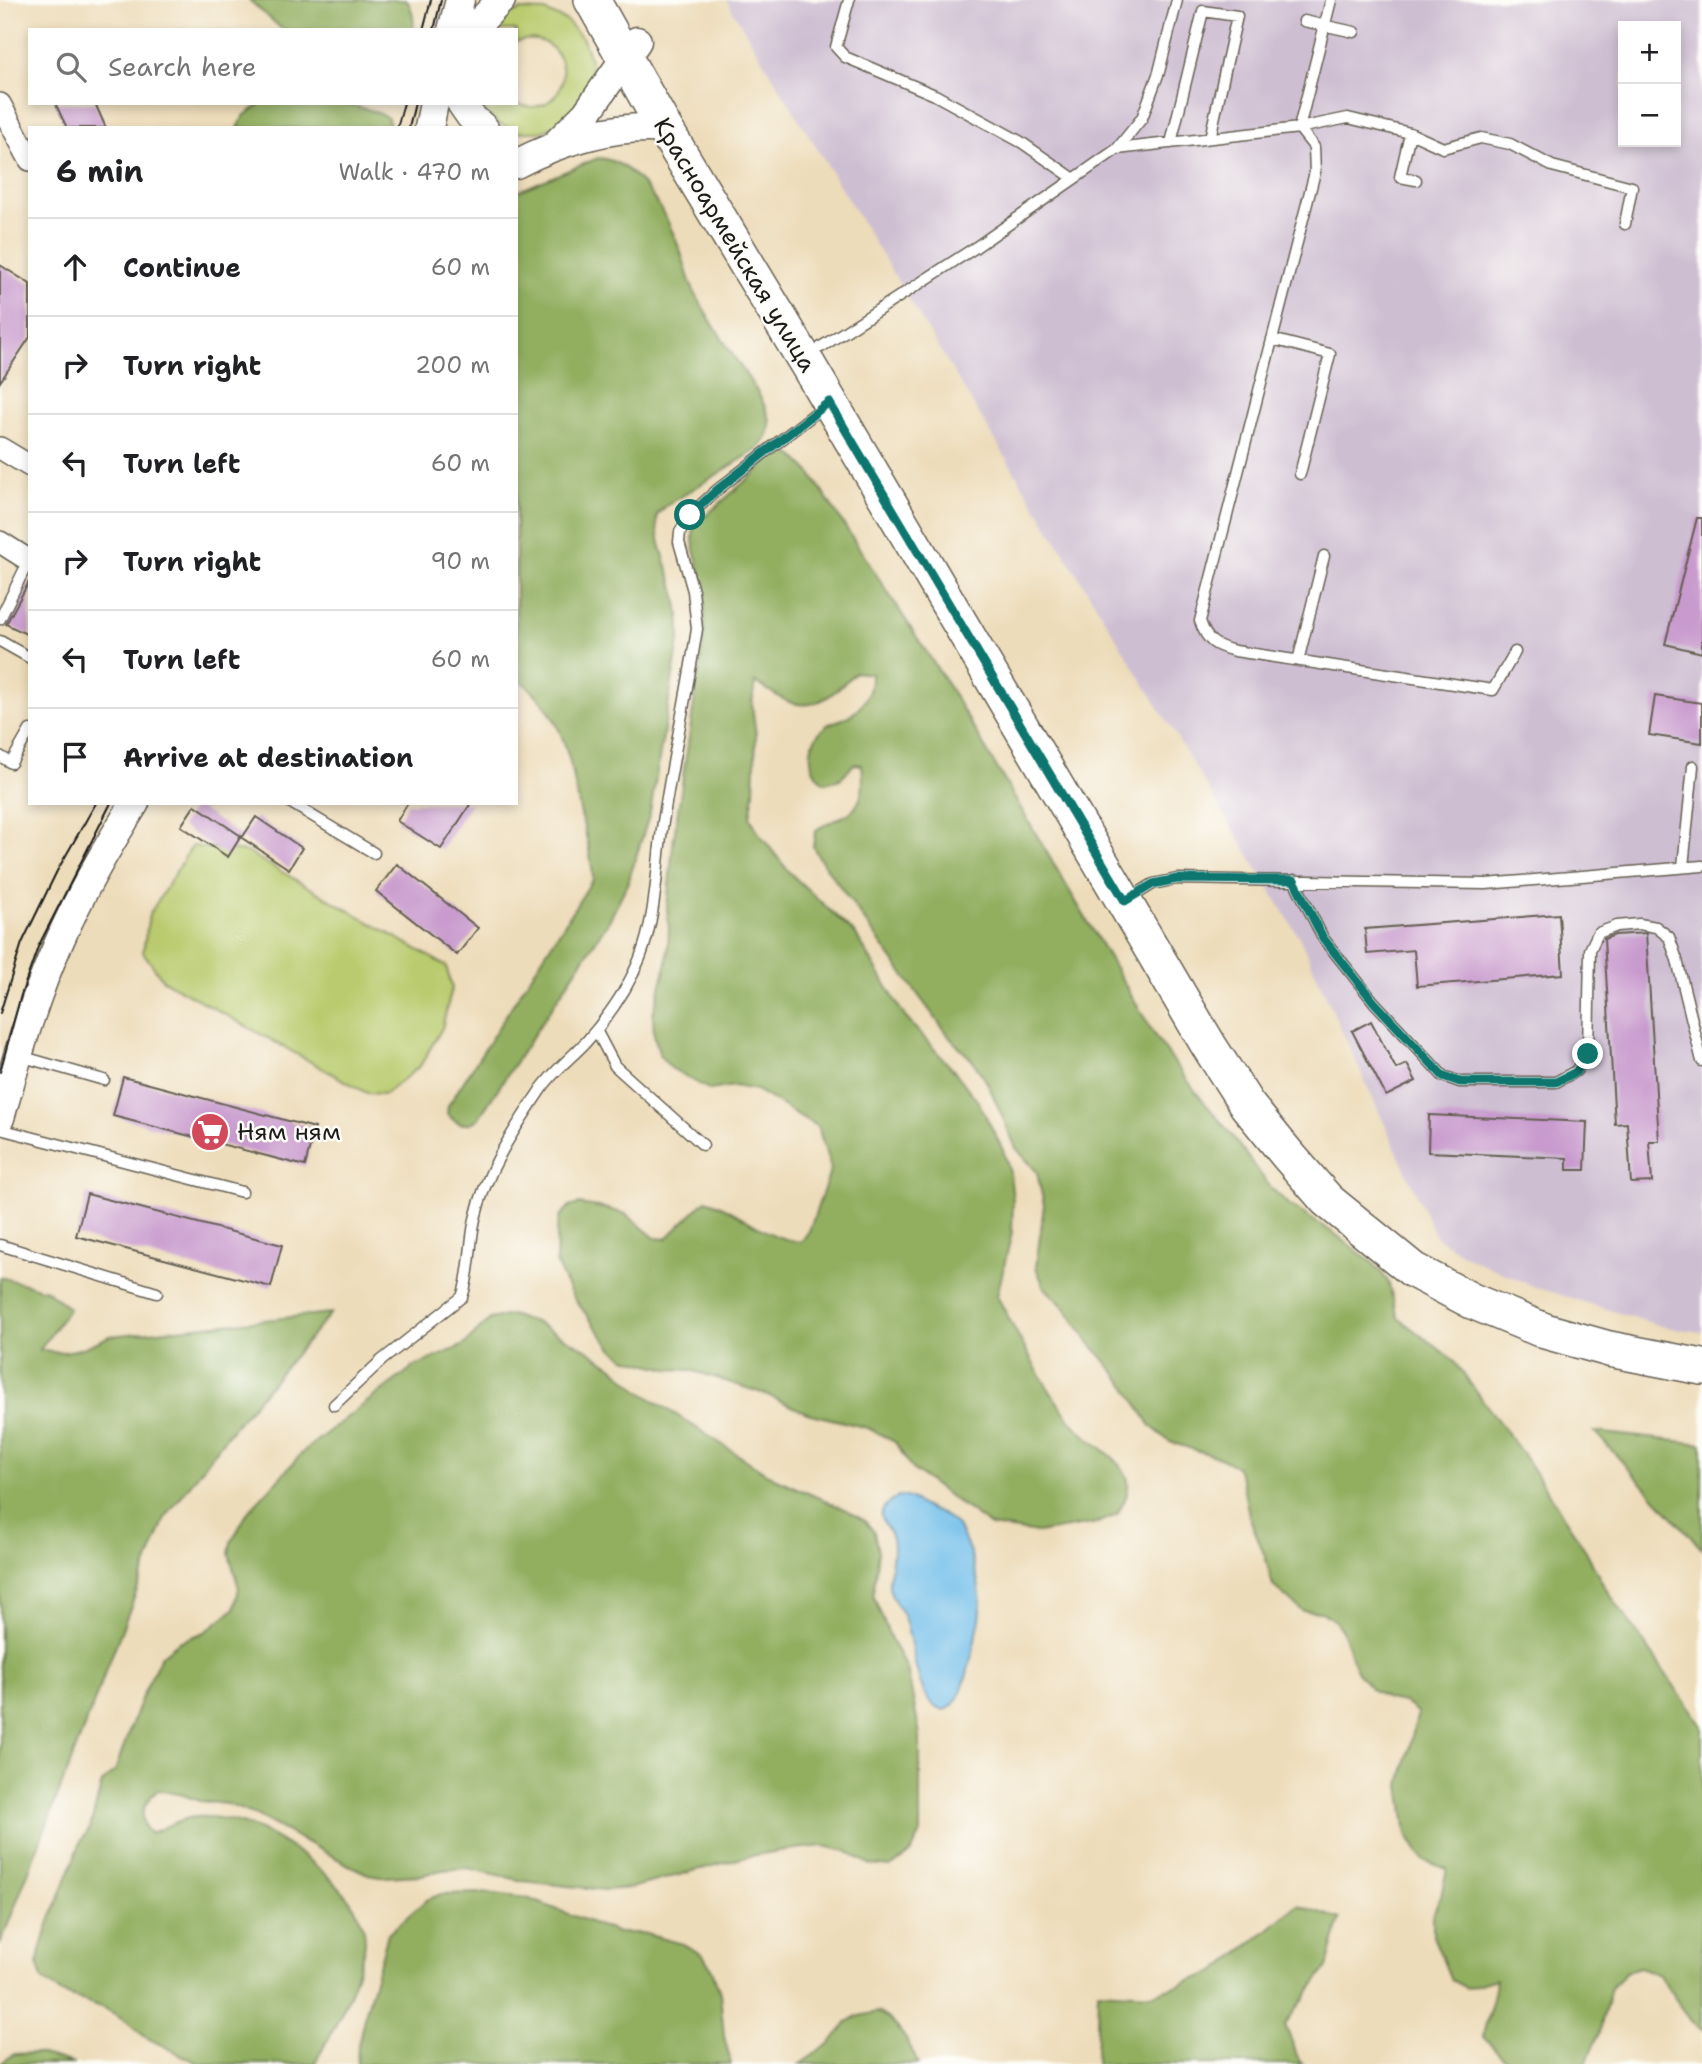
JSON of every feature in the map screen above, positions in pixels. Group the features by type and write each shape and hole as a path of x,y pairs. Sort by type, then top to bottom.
{"main road":[{"name":"Красноармейская улица","path":"592,0 631,50 819,357 1132,896 1209,1046 1247,1105 1327,1200 1413,1270 1472,1301 1545,1331 1609,1349 1702,1367"},
{"path":"614,0 631,50"},
{"name":"Красноармейская улица","path":"631,50 665,129 819,357 829,402 1132,896 1200,994 1264,1095 1313,1156 1396,1232 1473,1280 1522,1301 1616,1329 1702,1346"}],"street":[{"path":"453,28 460,0"},
{"path":"474,28 501,0"},
{"path":"518,162 586,114 631,50"},
{"path":"0,104 28,156"},
{"path":"429,126 434,105"},
{"path":"463,105 482,126"},
{"path":"537,147 631,128 665,129"},
{"path":"0,448 28,465"},
{"path":"0,542 28,559"},
{"path":"0,1118 45,976 68,922 94,870 134,805"}],"lane":[{"path":"849,0 836,47 845,57 935,95 1021,142 1073,178"},
{"path":"819,357 1117,149 1142,118 1159,72 1177,0"},
{"path":"1299,128 1331,0"},
{"path":"1171,142 1203,11 1237,16 1210,138"},
{"path":"1304,21 1354,32"},
{"path":"1117,149 1299,128 1348,118 1410,133 1443,148 1481,138 1510,144 1552,166 1632,187 1625,224"},
{"path":"1299,128 1314,147 1315,172 1200,621 1205,636 1213,645 1235,651 1493,690 1515,652"},
{"path":"1410,133 1399,177 1416,180"},
{"path":"1272,339 1330,354 1300,474"},
{"path":"334,1405 382,1360 462,1297 475,1220 492,1170 540,1091 614,1008 631,979 653,912 662,825 697,629 696,608 679,542 680,532 690,515 717,490 829,402"},
{"path":"1298,661 1324,556"},
{"path":"0,619 28,562"},
{"path":"0,640 28,657"},
{"path":"0,757 11,762 28,733"},
{"path":"1682,867 1693,766"},
{"path":"294,805 374,853"},
{"path":"1132,896 1153,884 1177,879 1486,884 1702,866"},
{"path":"1294,880 1323,938 1374,1002 1443,1076 1460,1082 1556,1082 1576,1072 1588,1054 1590,950 1598,933 1617,926 1639,924 1656,927 1669,937 1702,1061"},
{"path":"596,1030 615,1066 703,1146"},
{"path":"18,1055 104,1080"},
{"path":"0,1129 243,1192"},
{"path":"0,1245 157,1293"}],"shaded area":[{"path":"726,0 1702,0 1702,1332 1664,1327 1535,1287 1469,1258 1436,1237 1299,937"}],"green space":[{"path":"249,0 407,0 414,22 413,28 281,28"},
{"path":"521,10 545,11 567,21 583,39 591,62 591,86 563,124 540,132 518,132 518,126 504,126 480,105 533,107 548,102 558,92 562,80 562,66 557,54 548,44 534,40 518,42 518,28 488,28 498,19"},
{"path":"259,105 349,105 388,118 390,126 239,126 244,116"},
{"path":"598,158 613,161 639,180 669,224 695,293 758,393 769,416 770,429 758,449 666,506 657,515 660,542 677,604 680,635 650,813 628,882 610,919 478,1119 461,1124 447,1114 448,1106 593,879 590,853 562,736 544,705 532,690 518,680 518,191"},
{"path":"787,452 809,471 948,685 1157,1039 1271,1188 1290,1205 1335,1234 1374,1264 1388,1281 1398,1318 1452,1359 1522,1453 1586,1551 1603,1584 1702,1726 1702,2030 1691,2021 1659,1975 1640,1967 1625,1972 1611,1988 1599,2033 1586,2064 1509,2064 1483,2037 1496,1979 1466,1988 1451,1980 1433,1936 1433,1914 1441,1896 1447,1869 1423,1860 1407,1834 1400,1785 1418,1713 1404,1702 1387,1699 1371,1689 1358,1674 1336,1622 1322,1612 1303,1611 1273,1586 1266,1559 1249,1516 1242,1480 1236,1466 1218,1457 1170,1442 1151,1426 1126,1386 1066,1309 1044,1287 1036,1267 1044,1205 1037,1172 1016,1148 988,1084 972,1060 951,1039 916,992 813,846 816,830 846,815 856,806 860,799 863,778 862,765 854,764 840,779 825,783 814,771 811,756 814,741 829,724 857,710 868,694 871,674 855,672 826,698 809,704 789,702 755,682 752,705 756,735 754,793 750,817 758,832 789,872 856,935 905,1017 979,1103 1003,1150 1010,1173 1013,1200 1012,1232 997,1296 1032,1361 1061,1407 1078,1429 1115,1460 1126,1475 1128,1490 1122,1506 1117,1515 1097,1523 1038,1533 991,1526 912,1469 895,1442 868,1428 807,1413 765,1394 690,1370 668,1369 625,1358 612,1348 573,1297 556,1262 557,1228 560,1216 569,1207 579,1204 626,1214 655,1238 666,1239 706,1200 774,1235 801,1242 809,1231 831,1169 818,1127 756,1090 734,1086 710,1090 671,1068 660,1056 654,1035 653,1014 667,962 667,908 673,844 704,637 705,599 694,549 694,526 774,456"},
{"path":"192,846 247,852 446,966 452,988 442,1028 420,1066 385,1094 367,1093 163,980 143,952 149,915"},
{"path":"0,1277 46,1290 69,1308 40,1350 50,1352 76,1350 110,1336 331,1313 229,1433 165,1518 0,1945"},
{"path":"510,1315 535,1322 586,1349 613,1367 638,1390 774,1478 844,1509 865,1521 874,1532 878,1551 873,1595 893,1644 907,1668 920,1735 920,1835 910,1854 890,1867 871,1865 846,1851 823,1846 785,1850 750,1856 630,1888 605,1890 523,1881 468,1868 385,1877 368,1874 349,1865 256,1815 227,1804 199,1801 158,1790 143,1810 143,1822 150,1833 190,1818 211,1817 243,1824 258,1829 290,1847 326,1874 341,1890 354,1907 362,1924 365,1941 356,1976 341,2014 314,2064 200,2064 145,2037 125,2020 104,2008 62,1993 42,1979 37,1963 81,1841 90,1828 102,1783 115,1771 141,1699 161,1656 179,1642 205,1632 234,1609 239,1588 229,1554 231,1542 248,1512 306,1449 413,1367 464,1345 490,1319"},
{"path":"1595,1432 1702,1444 1702,1549"},
{"path":"486,1893 527,1898 618,1933 642,1933 683,1944 703,1955 720,1993 724,2036 731,2064 357,2064 364,2018 388,1934 426,1900 441,1894"},
{"path":"1298,1905 1340,1919 1327,1967 1285,2025 1303,2064 1096,2064 1098,1991 1153,1994 1215,1972"},
{"path":"877,2012 891,2021 902,2034 918,2064 800,2064 831,2043 847,2022"},
{"path":"35,2053 74,2064 0,2064 14,2054"}],"water":[{"path":"898,1496 909,1498 954,1523 965,1540 976,1576 981,1614 970,1663 957,1700 942,1710 933,1705 923,1689 905,1620 890,1590 893,1545 881,1515 883,1509"}],"building":[{"path":"56,105 96,105 105,126 66,126"},
{"path":"0,265 28,283 28,340 0,382"},
{"path":"1697,518 1702,518 1702,653 1665,644"},
{"path":"28,584 28,635 6,624"},
{"path":"1655,696 1702,703 1702,743 1649,735"},
{"path":"195,805 241,836 228,857 181,826"},
{"path":"407,805 470,805 441,849 397,821"},
{"path":"256,817 302,848 289,869 242,838"},
{"path":"397,864 478,928 457,955 376,891"},
{"path":"1559,914 1563,974 1417,986 1414,950 1367,954 1365,929"},
{"path":"1646,933 1659,1141 1649,1141 1652,1182 1631,1183 1627,1123 1615,1124 1604,939 1615,935"},
{"path":"1371,1021 1396,1069 1407,1064 1416,1081 1386,1096 1352,1031"},
{"path":"123,1077 315,1128 305,1166 113,1116"},
{"path":"1429,1115 1587,1122 1585,1170 1567,1170 1567,1158 1428,1152"},
{"path":"87,1194 282,1245 271,1287 76,1236"}],"tram line":[{"path":"424,28 431,0"},
{"path":"434,28 441,0"},
{"path":"398,126 403,105"},
{"path":"409,126 415,105"},
{"path":"0,1013 22,943 57,871 95,805"},
{"path":"0,1072 21,995 38,947 110,805"}],"place":[{"name":"Ням ням","path":"210,1132"}],"route":[{"path":"690,515 717,490 829,402 1125,901 1153,884 1177,879 1294,880 1323,938 1374,1002 1443,1076 1460,1082 1556,1082 1576,1072 1588,1054"}]}
